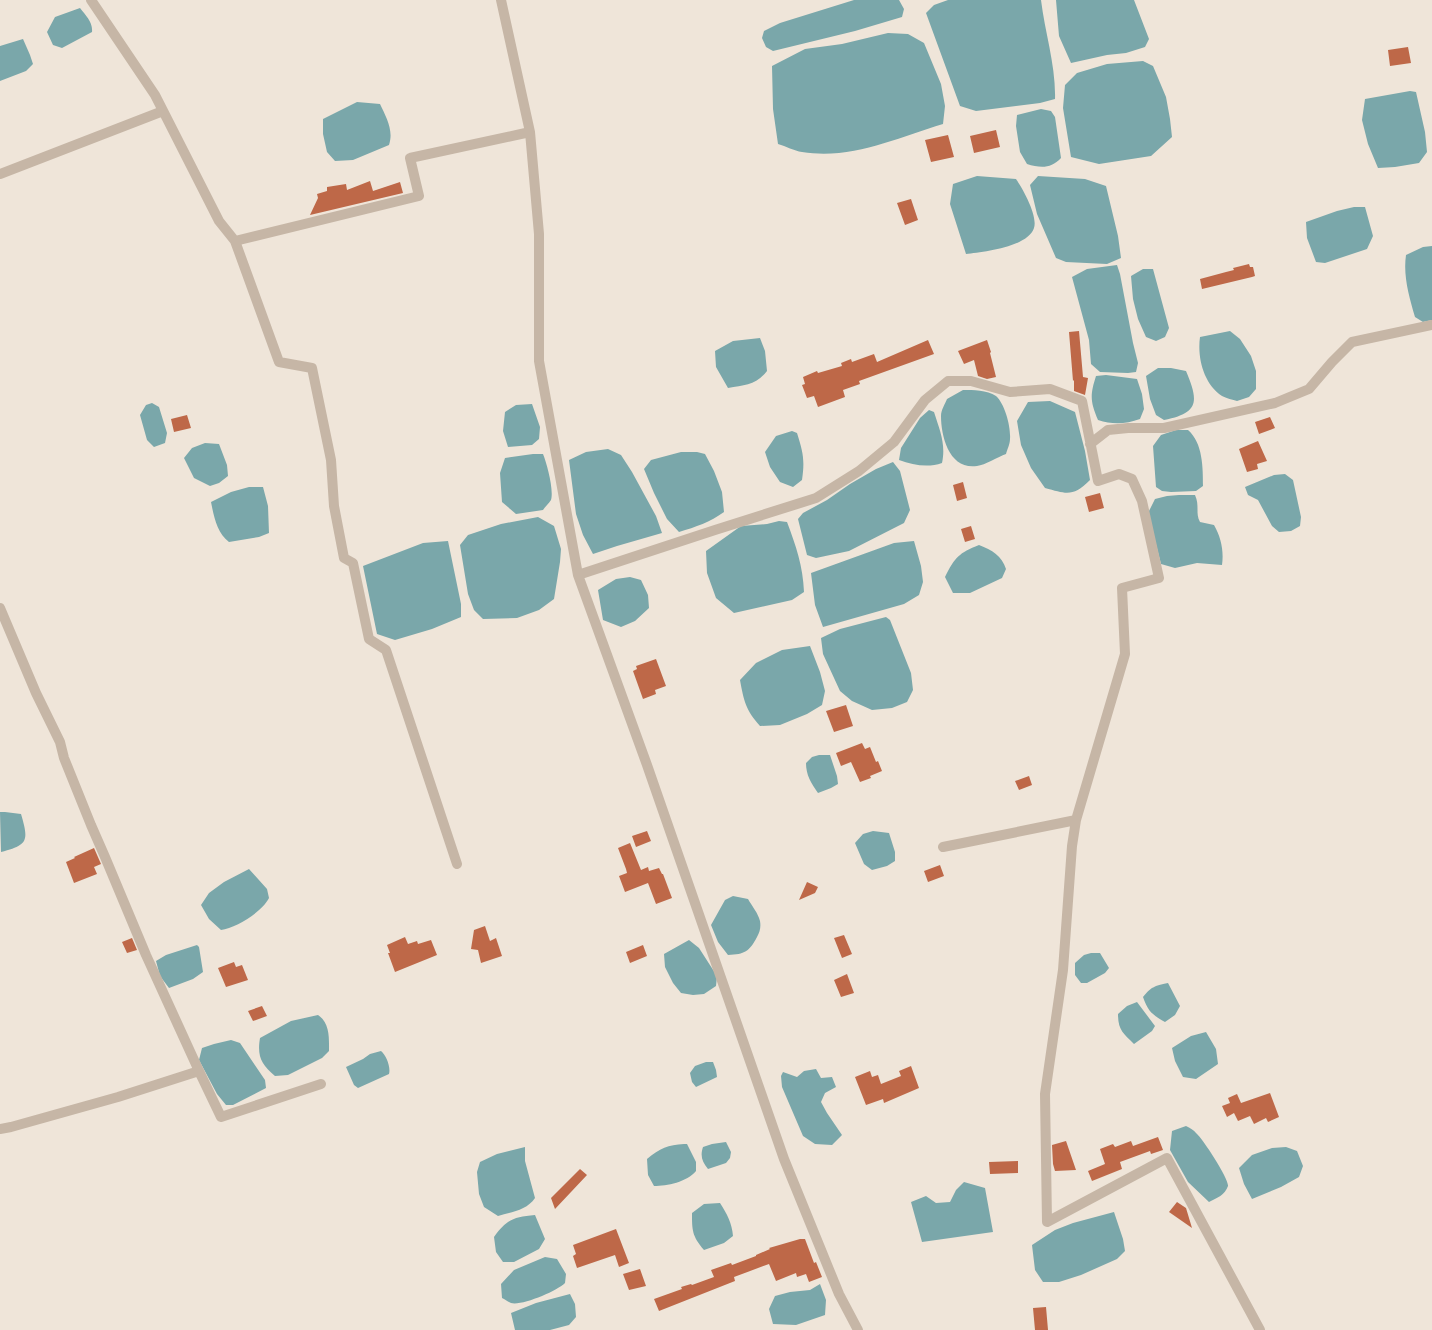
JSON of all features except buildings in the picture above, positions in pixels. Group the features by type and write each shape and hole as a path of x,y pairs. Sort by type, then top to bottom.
{"street":[{"path":"91,0 154,95 219,220 235,241 279,362 312,368 331,460 334,506 344,558 353,563 370,639 386,650 457,864"},
{"path":"501,0 530,132 539,234 538,361 578,575 647,765 784,1159 839,1294 858,1330"},
{"path":"0,174 163,111"},
{"path":"235,241 419,196 410,158 530,132"},
{"path":"1090,444 1108,430 1128,428 1164,428 1275,403 1309,389 1332,362 1352,342 1432,325"},
{"path":"578,575 816,498 859,471 894,442 925,400 948,381 971,381 1010,392 1050,389 1082,401 1098,481 1119,474 1132,479 1142,501 1159,578 1122,588 1125,654 1076,820 1072,846 1063,970 1046,1094 1047,1222 1167,1158 1260,1330"},
{"path":"0,608 36,693 60,742 64,758 91,825 146,954 221,1117 321,1084"},
{"path":"944,847 1076,820"},
{"path":"0,1129 118,1097 199,1071"}],"water":[{"path":"854,0 899,0 904,9 902,17 855,31 773,51 766,47 762,38 764,31 780,23"},
{"path":"948,0 1041,0 1054,74 1055,99 1040,103 976,111 960,106 926,13 934,5"},
{"path":"1056,0 1134,0 1149,39 1145,47 1126,53 1107,55 1071,63 1059,36"},
{"path":"80,8 90,22 92,32 62,48 53,45 47,32 55,17"},
{"path":"888,33 908,34 924,43 941,84 945,106 943,124 874,146 839,153 820,154 802,152 778,144 773,109 772,66 805,49 842,44"},
{"path":"23,39 33,64 26,71 0,81 0,46"},
{"path":"1143,61 1153,66 1166,97 1172,137 1151,156 1099,164 1071,157 1063,108 1065,85 1077,73 1107,64"},
{"path":"1410,91 1416,92 1425,132 1427,152 1419,163 1378,168 1368,144 1362,120 1365,99"},
{"path":"357,102 380,104 390,129 391,134 389,145 353,160 335,161 327,152 323,134 323,119"},
{"path":"1041,109 1051,111 1055,117 1061,158 1057,162 1045,167 1027,164 1020,152 1016,126 1017,115"},
{"path":"977,176 1016,179 1026,196 1032,210 1035,223 1030,234 1023,240 1004,247 966,254 950,204 953,184"},
{"path":"1038,176 1085,179 1106,186 1118,236 1121,258 1107,264 1066,262 1056,258 1037,214 1030,185"},
{"path":"1354,207 1365,207 1373,236 1367,249 1325,263 1316,262 1307,238 1306,222 1337,211"},
{"path":"1432,246 1432,320 1423,322 1415,317 1407,286 1405,263 1406,255 1423,247"},
{"path":"1117,265 1138,363 1136,372 1100,372 1091,364 1089,340 1072,277 1087,269"},
{"path":"1143,269 1153,269 1169,328 1165,337 1156,341 1146,337 1138,319 1133,299 1131,276"},
{"path":"1230,331 1240,339 1251,356 1256,371 1256,389 1249,397 1237,401 1222,396 1206,378 1201,362 1199,345 1200,337"},
{"path":"760,338 765,351 767,371 763,376 754,382 728,388 716,367 715,351 733,341"},
{"path":"1158,368 1171,368 1186,371 1194,398 1190,410 1184,414 1164,420 1156,415 1150,399 1146,376"},
{"path":"1106,375 1137,379 1142,394 1144,409 1140,419 1119,423 1109,423 1098,420 1093,408 1092,393 1096,376"},
{"path":"963,390 984,391 996,396 1005,410 1008,422 1010,441 1006,454 988,463 977,466 968,466 960,463 954,458 945,443 941,425 941,416 947,399"},
{"path":"1050,401 1075,412 1085,451 1090,480 1074,492 1064,493 1045,488 1031,468 1021,445 1017,421 1028,402"},
{"path":"152,403 159,407 167,433 165,443 154,447 147,440 140,415 146,405"},
{"path":"532,404 540,427 539,439 532,445 508,447 503,431 505,412 516,405"},
{"path":"929,410 934,412 942,438 942,463 937,465 920,465 899,460 901,448 920,418"},
{"path":"1176,430 1188,430 1197,442 1201,456 1203,486 1196,491 1171,492 1162,491 1156,487 1153,446 1161,435"},
{"path":"792,431 797,433 803,461 802,480 793,487 780,482 770,467 765,452 776,436"},
{"path":"205,443 219,444 227,465 228,476 219,483 210,486 194,478 184,458 192,448"},
{"path":"608,449 621,455 632,472 656,516 662,533 593,554 583,535 576,514 569,460 586,452"},
{"path":"681,452 697,452 705,454 714,471 722,492 724,512 703,524 679,532 667,519 644,469 651,460"},
{"path":"543,454 551,484 551,500 543,510 516,514 502,502 500,473 505,458"},
{"path":"893,462 900,471 910,510 904,523 849,551 816,558 807,555 798,519 803,513 827,500 850,484 876,469"},
{"path":"1285,474 1293,480 1301,517 1300,526 1291,531 1279,532 1272,526 1258,500 1248,495 1245,487 1274,475"},
{"path":"249,487 263,487 268,506 269,533 259,537 229,542 219,529 211,502 231,492"},
{"path":"1179,495 1195,495 1200,522 1214,525 1221,544 1223,555 1222,565 1197,563 1175,568 1161,564 1148,513 1155,499"},
{"path":"538,517 554,526 561,549 554,599 539,610 517,618 483,619 474,610 468,594 460,545 468,535 501,524"},
{"path":"779,521 787,522 793,539 801,565 804,592 792,600 734,613 716,598 707,573 706,551 741,526 767,524"},
{"path":"448,541 461,604 461,617 432,629 395,640 377,634 363,566 423,543"},
{"path":"914,541 921,566 923,582 919,595 904,604 823,627 815,605 811,573 894,543"},
{"path":"979,545 992,551 1002,560 1006,569 1002,578 970,593 953,593 945,577 958,556"},
{"path":"630,577 641,580 648,595 649,608 635,621 621,627 603,620 598,590 616,579"},
{"path":"886,617 890,620 911,673 913,690 907,702 892,708 872,710 852,701 840,691 823,654 821,638 840,629"},
{"path":"810,646 820,672 825,691 822,705 807,714 780,725 760,726 746,705 740,680 756,663 782,650"},
{"path":"819,755 830,755 838,784 818,793 809,779 806,763 812,757"},
{"path":"0,812 21,814 25,830 24,840 21,844 17,847 1,852"},
{"path":"873,831 889,833 895,852 895,861 887,866 872,870 864,864 855,843 863,834"},
{"path":"249,869 267,889 269,898 261,909 255,914 241,923 221,930 209,919 201,905 209,893 224,882"},
{"path":"733,896 748,899 758,915 760,921 760,931 749,949 743,953 728,955 718,942 711,925 725,900"},
{"path":"689,940 699,948 717,976 716,986 704,994 693,995 681,993 673,983 665,967 664,954"},
{"path":"197,945 199,947 203,972 193,979 169,988 160,976 156,961 166,955"},
{"path":"1100,953 1109,968 1105,973 1087,983 1081,983 1075,975 1075,963 1084,955"},
{"path":"1168,983 1180,1006 1175,1015 1165,1022 1151,1012 1143,997 1153,987"},
{"path":"1137,1002 1155,1026 1152,1031 1134,1044 1120,1028 1118,1014 1127,1006"},
{"path":"318,1015 327,1026 329,1051 322,1058 288,1075 275,1076 266,1068 261,1059 259,1050 260,1038 291,1021"},
{"path":"1206,1032 1216,1049 1218,1064 1196,1079 1183,1077 1175,1061 1172,1048 1191,1036"},
{"path":"231,1040 240,1043 265,1080 266,1088 233,1105 226,1105 217,1094 199,1060 202,1048"},
{"path":"381,1051 388,1061 389,1074 358,1088 354,1085 346,1067 370,1054"},
{"path":"706,1062 713,1062 717,1077 696,1087 692,1082 690,1073 695,1066"},
{"path":"816,1069 821,1078 832,1077 836,1087 825,1093 821,1102 842,1135 832,1145 815,1144 803,1136 782,1087 781,1076 783,1072 797,1077 804,1071"},
{"path":"1186,1126 1194,1131 1204,1143 1215,1159 1227,1182 1228,1186 1225,1192 1209,1202 1188,1182 1170,1150 1172,1131"},
{"path":"726,1142 731,1152 730,1158 726,1163 708,1169 702,1159 703,1147"},
{"path":"687,1144 696,1162 696,1171 682,1181 654,1186 648,1175 647,1159 664,1148 673,1145"},
{"path":"525,1147 525,1161 535,1198 523,1208 498,1216 484,1207 479,1194 477,1172 480,1162 497,1154"},
{"path":"1286,1147 1297,1151 1303,1166 1299,1177 1281,1187 1252,1199 1244,1184 1239,1168 1252,1155 1272,1148"},
{"path":"964,1182 985,1188 993,1232 922,1242 911,1202 926,1196 936,1203 950,1202 956,1190"},
{"path":"720,1203 729,1219 733,1236 724,1243 704,1250 695,1237 692,1224 692,1213 704,1204"},
{"path":"1114,1212 1123,1239 1125,1251 1117,1259 1081,1275 1059,1282 1043,1282 1035,1270 1032,1245 1055,1230 1073,1223"},
{"path":"535,1215 545,1239 539,1249 514,1262 503,1262 496,1252 494,1237 503,1226 512,1220"},
{"path":"545,1257 557,1259 566,1274 565,1283 547,1294 523,1302 511,1303 502,1298 501,1284 514,1270"},
{"path":"820,1284 826,1300 825,1315 796,1325 773,1324 769,1309 775,1296 790,1292 810,1290"},
{"path":"570,1294 575,1304 576,1317 569,1325 550,1330 515,1330 511,1313 536,1303"}]}
